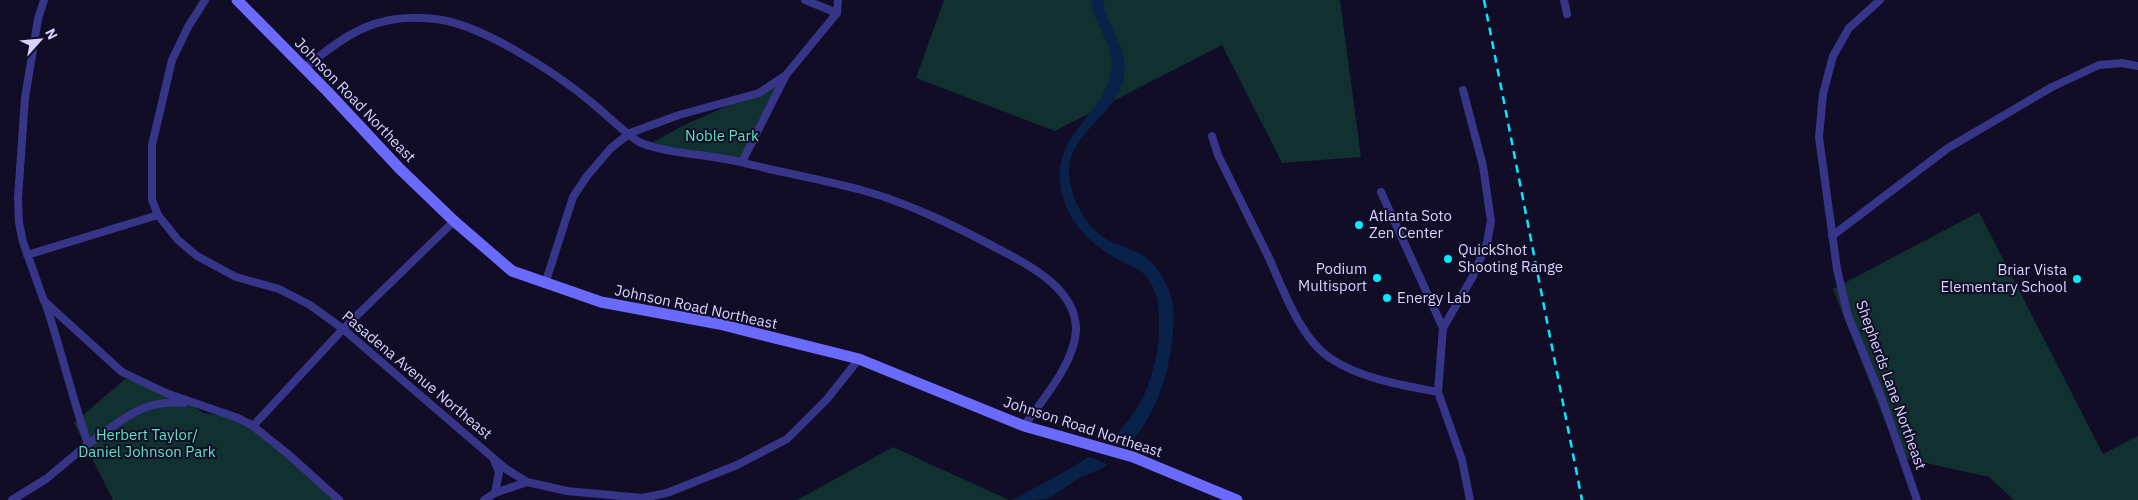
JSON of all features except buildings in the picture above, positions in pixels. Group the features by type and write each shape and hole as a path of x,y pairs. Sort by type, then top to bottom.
{"street":[{"path":"44,0 38,19 24,98 19,166 19,223 27,256 62,352 73,399 88,444"},
{"name":"Pasadena Avenue Northeast","path":"206,0 188,27 172,60 152,145 152,200 158,215 178,240 197,256 236,276 278,289 310,305 343,329 493,459 527,482 567,491 642,498 667,493 737,465 788,439 827,399 859,359"},
{"name":"Johnson Road Northeast","path":"237,0 305,68 399,168 454,221 512,271 601,302 719,324 859,359 1024,426 1133,457 1233,499"},
{"path":"805,0 837,13"},
{"path":"742,162 786,75 837,13 838,0"},
{"path":"1564,0 1567,14"},
{"name":"Shepherds Lane Northeast","path":"1880,0 1849,28 1833,56 1823,94 1819,137 1832,236 1848,316 1882,399 1917,500"},
{"path":"305,68 346,37 376,22 405,17 437,19 471,27 511,48 584,96 630,133 638,143 742,162 866,191 952,224 1024,263 1052,282 1067,300 1076,330 1072,346 1056,382 1024,426"},
{"path":"1832,236 1948,148 2052,86 2099,65 2122,63 2138,66"},
{"path":"545,284 573,197 587,176 611,148 630,133 679,115 759,93 786,75"},
{"path":"1463,90 1483,166 1491,220 1487,243 1473,276 1443,328 1438,392 1462,460 1470,500"},
{"path":"1212,136 1287,300 1313,342 1329,358 1353,370 1397,384 1438,392"},
{"path":"1381,192 1443,328"},
{"path":"27,256 158,215"},
{"path":"253,426 343,329 454,221"},
{"path":"44,301 122,372 192,404 238,418 253,426 339,500"},
{"path":"12,500 46,479 88,444 136,411 152,404 167,402 192,404"},
{"path":"493,459 499,472 495,494"},
{"path":"484,500 527,482"}],"green space":[{"path":"944,0 1340,0 1361,157 1282,163 1222,45 1055,131 916,78"},
{"name":"Noble Park","path":"779,83 737,164 650,144 682,126"},
{"path":"1979,212 2103,454 2138,436 2138,500 2014,500 1989,477 1899,457 1833,289"},
{"name":"Herbert Taylor/ Daniel Johnson Park","path":"125,379 159,386 204,413 251,419 333,500 113,500 74,423"},
{"path":"893,447 1009,500 797,500"}],"water":[{"path":"1091,0 1103,0 1125,65 1120,90 1074,151 1069,165 1072,191 1079,208 1094,230 1108,240 1144,257 1160,273 1171,295 1173,325 1171,348 1164,381 1151,412 1133,441 1121,453 1105,466 1081,477 1046,499 1012,500 1077,464 1115,436 1130,418 1143,397 1152,373 1158,347 1159,309 1154,288 1140,270 1109,254 1083,233 1070,215 1062,194 1060,174 1062,157 1078,128 1098,103 1106,88 1111,72 1112,62 1108,44 1096,18"}],"pier":[{"path":"1107,440 1128,449 1110,465 1087,456"}],"railway":[{"path":"1484,0 1582,500"}],"place":[{"name":"Atlanta Soto Zen Center","path":"1359,225"},
{"name":"QuickShot Shooting Range","path":"1448,259"},
{"name":"Podium Multisport","path":"1377,278"},
{"name":"Briar Vista Elementary School","path":"2077,279"},
{"name":"Energy Lab","path":"1387,298"}]}
